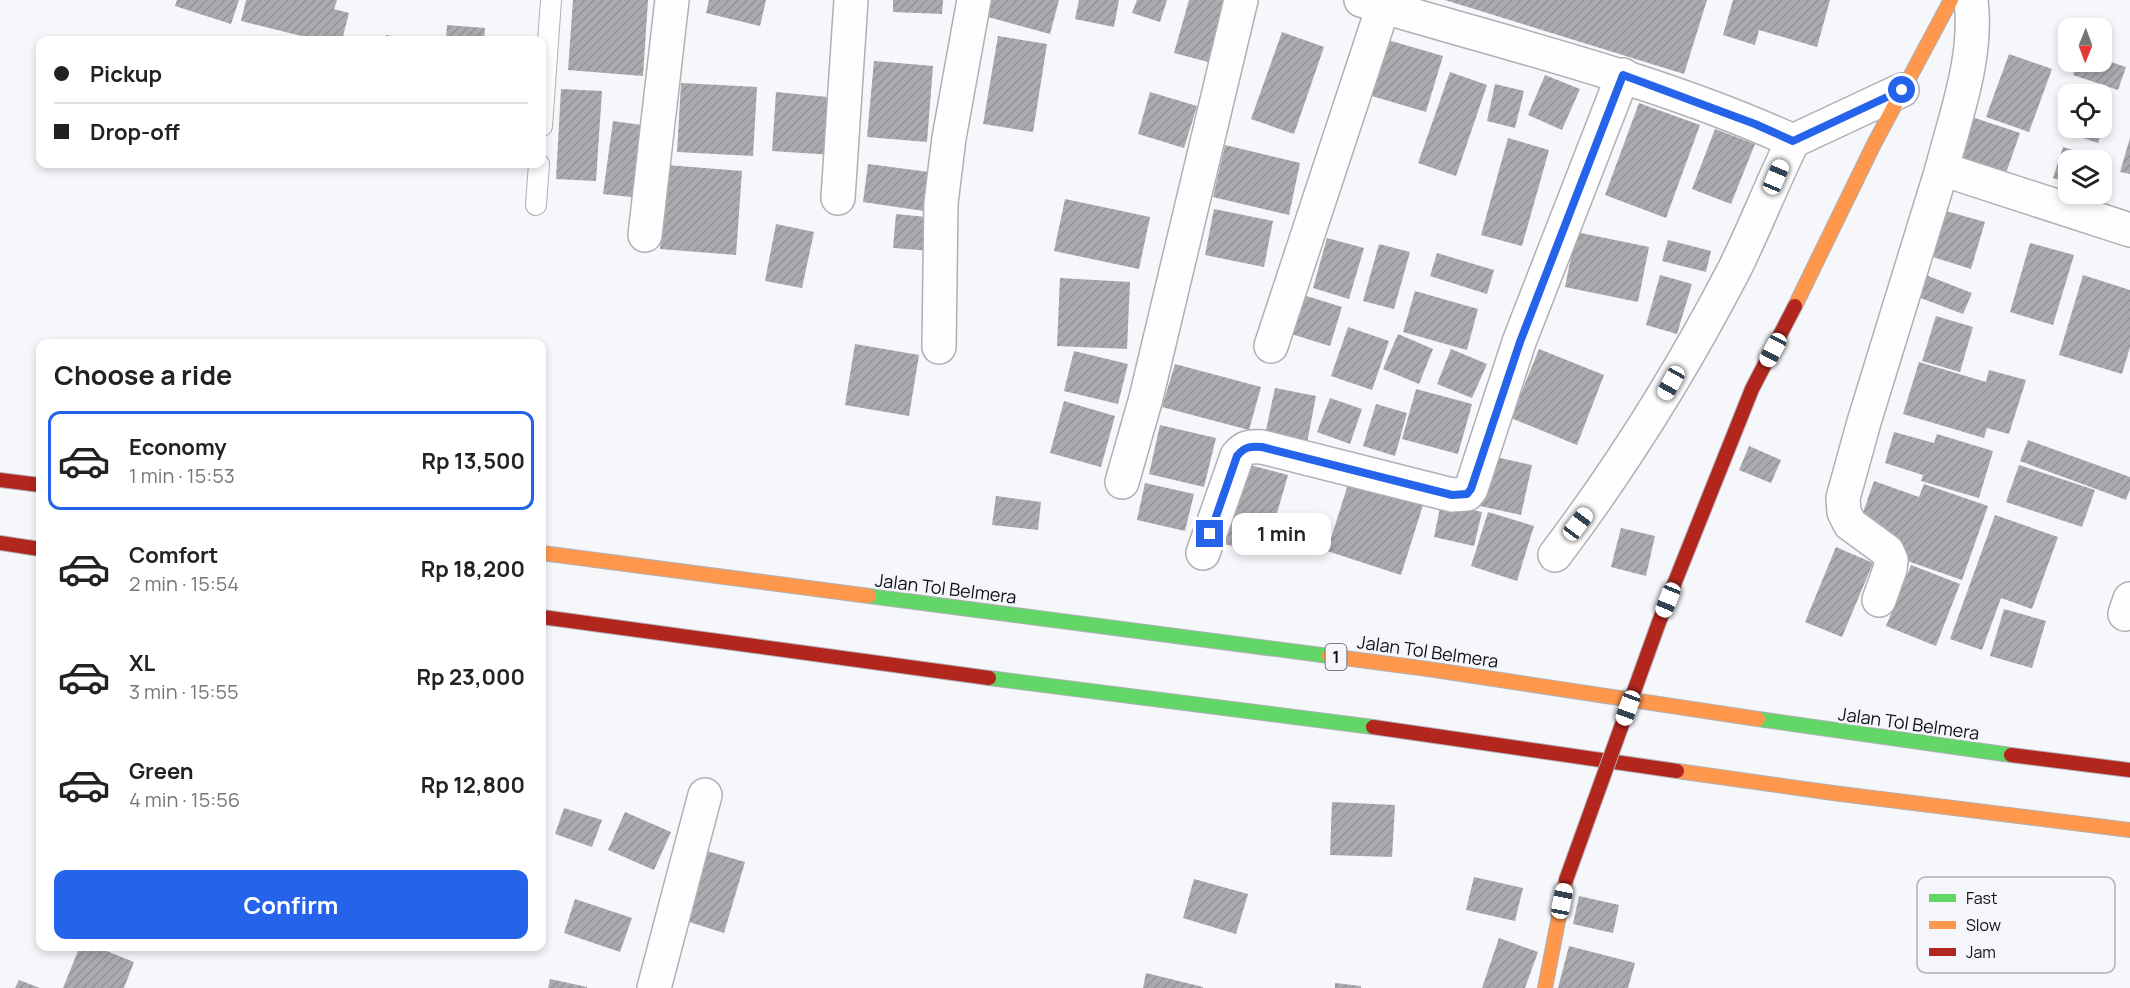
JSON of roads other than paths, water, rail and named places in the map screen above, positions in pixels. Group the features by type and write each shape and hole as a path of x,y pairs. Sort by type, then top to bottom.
{"main road":[{"path":"1545,988 1566,880 1659,622 1752,389 1902,90 1951,0"},
{"path":"0,480 36,484"},
{"path":"0,543 36,548"},
{"name":"Jalan Tol Belmera","path":"546,554 1428,669 1860,735 2130,770"},
{"path":"546,618 997,680 1394,730 1833,793 2130,830"}],"street":[{"path":"645,235 672,0"},
{"path":"838,198 851,0"},
{"path":"939,346 941,203 949,138 974,0"},
{"path":"1122,482 1148,387 1241,0"},
{"path":"1879,600 1891,560 1887,551 1850,524 1844,512 1843,498 1942,169 1970,64 1973,19 1971,0"},
{"path":"1271,346 1372,3 1623,75 1755,124 1793,141"},
{"path":"1203,553 1237,456 1242,450 1251,446 1452,495 1467,494 1471,489 1520,342 1623,75"},
{"path":"1555,555 1601,494 1660,404 1734,269 1793,141 1902,90"},
{"path":"1942,169 2130,230"},
{"path":"654,988 705,795"}],"lane":[{"path":"546,70 551,0"},
{"path":"536,205 539,168"}]}
